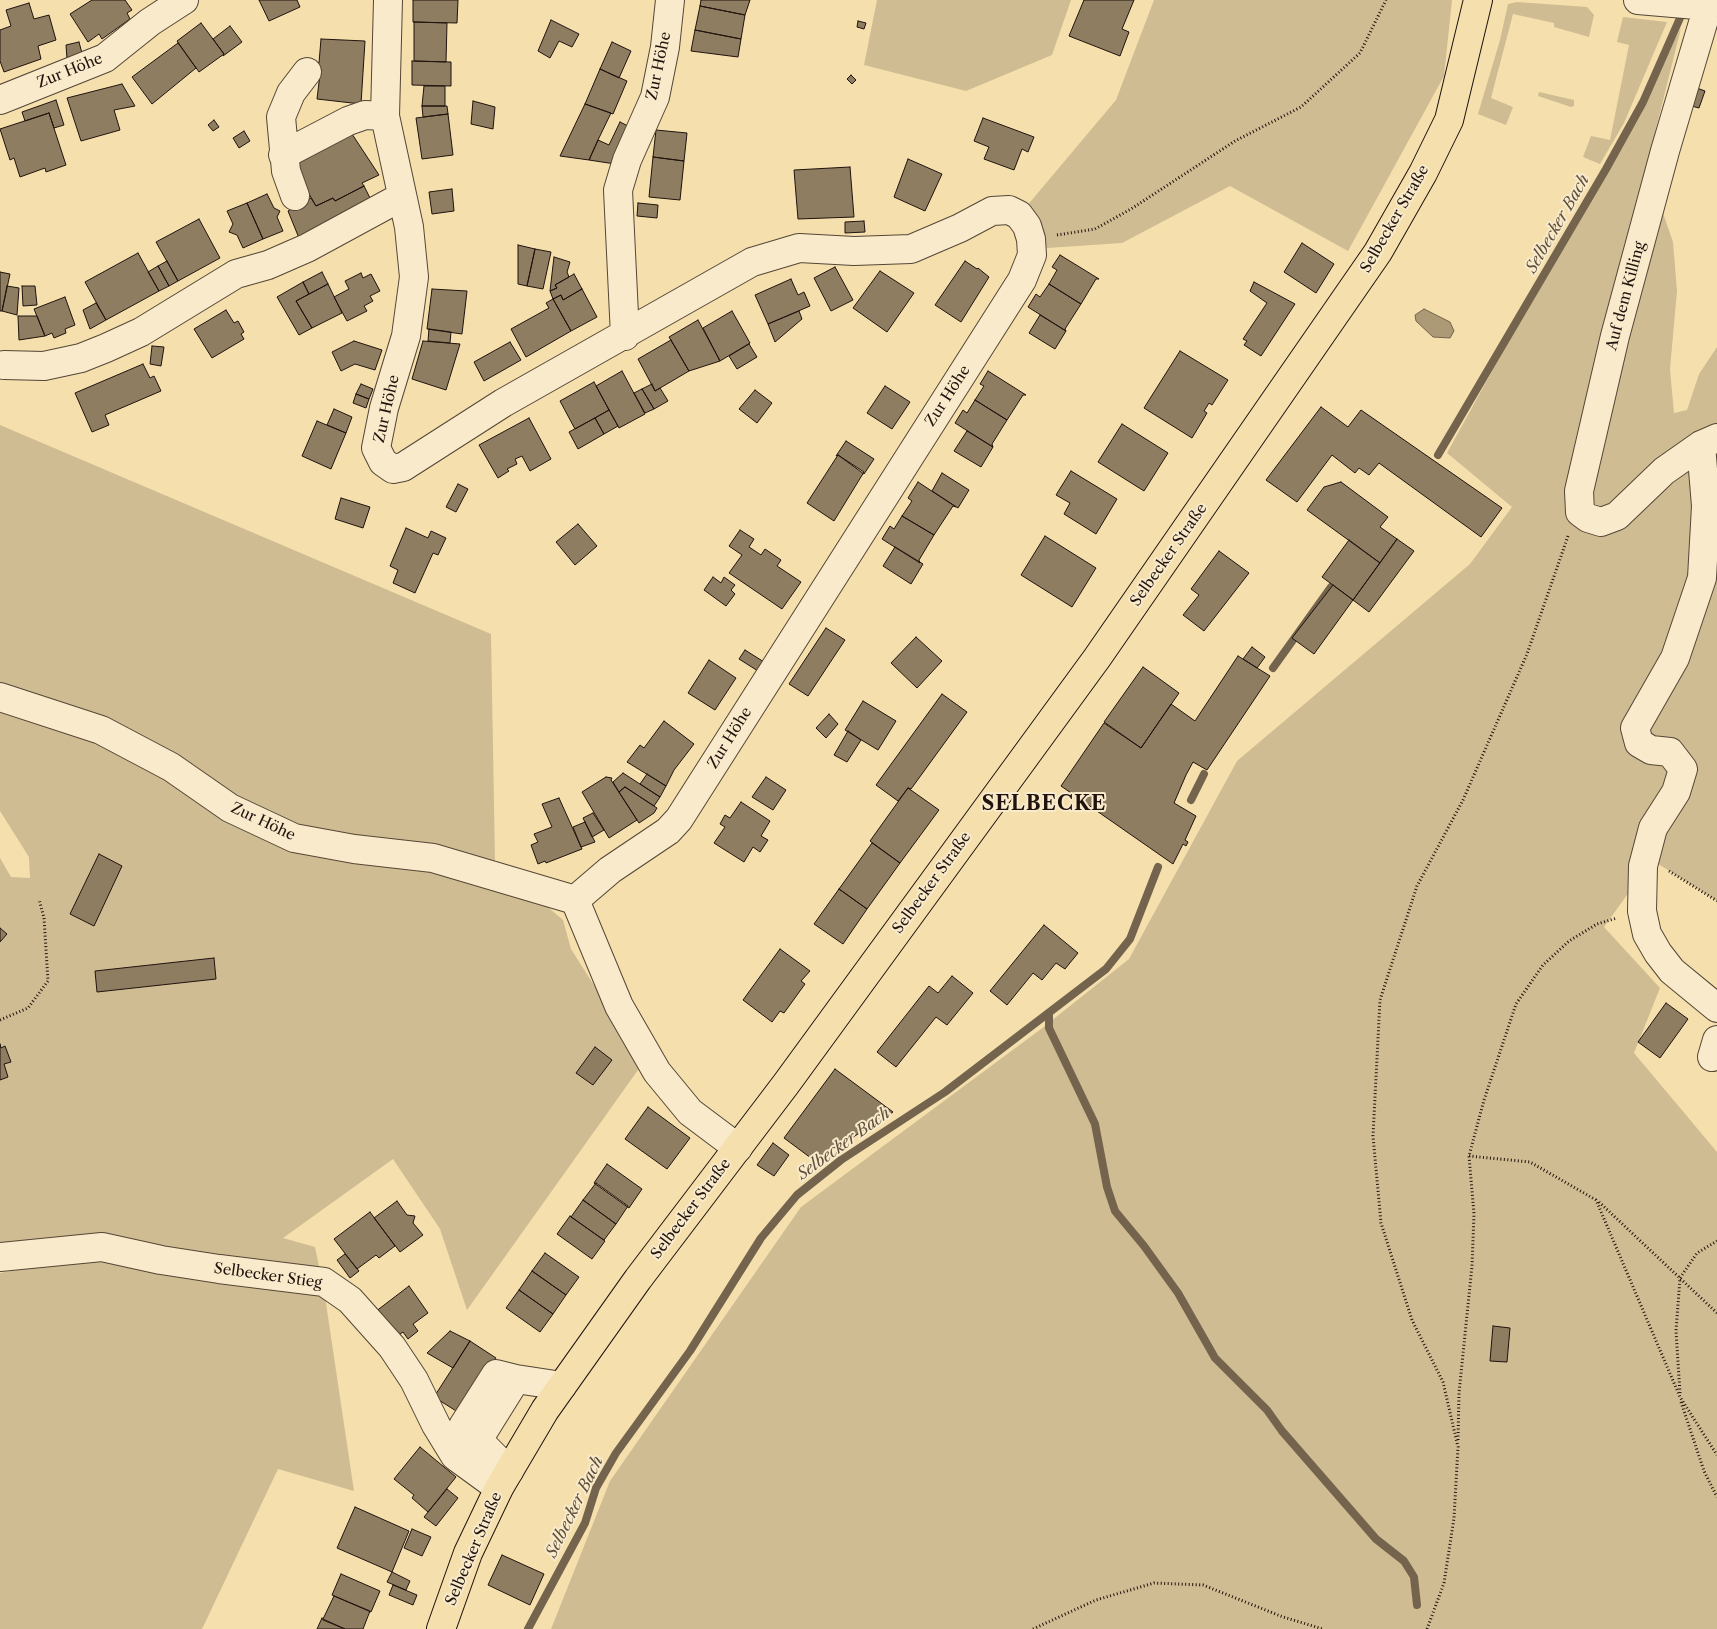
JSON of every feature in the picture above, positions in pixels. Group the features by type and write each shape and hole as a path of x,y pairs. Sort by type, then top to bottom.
{"main road":[{"name":"Selbecker Straße","path":"441,1629 468,1553 504,1479 562,1386 638,1279 738,1148 1096,658 1234,463 1378,252 1424,173 1449,120 1478,0"}],"street":[{"name":"Zur Höhe","path":"0,100 105,58 150,22 184,0"},
{"name":"Zur Höhe","path":"0,697 101,730 171,767 230,808 294,838 354,849 433,858 575,900 610,870 668,831 679,819 1022,280 1032,255 1031,239 1027,226 1019,215 1008,210 992,211 960,228 911,249 854,251 799,248 752,262 625,336 503,403 403,467 393,468 382,462 376,448 384,408 406,336 414,277 409,227 401,198 385,116 388,0"},
{"name":"Zur Höhe","path":"625,336 618,190 627,160 655,97 665,47 670,0"},
{"name":"Auf dem Killing","path":"1580,512 1579,491 1615,336 1665,151 1697,4 1638,0"},
{"path":"295,196 283,155 281,117 291,93 307,72"},
{"path":"283,155 348,121 364,115 385,116"},
{"path":"4,365 44,366 81,358 106,348 141,332 236,274 268,265 307,248 401,198"},
{"path":"1580,512 1588,518 1601,522 1617,516 1664,471 1709,441"},
{"path":"1709,441 1702,578 1675,658 1635,728 1640,743 1651,750 1670,752 1683,768 1676,792 1652,828 1643,866 1642,911 1647,934 1658,953 1672,971 1717,1008"},
{"path":"575,900 619,1006 657,1072 690,1112 738,1148"},
{"name":"Selbecker Stieg","path":"0,1258 102,1246 161,1260 324,1282 350,1300 392,1347 414,1380 436,1425 455,1456 504,1479"},
{"path":"504,1479 478,1440 516,1379 562,1386"}],"path":[{"path":"1031,239 1095,229 1131,209 1235,141 1301,107 1360,52 1386,0"},
{"path":"1458,1447 1443,1382 1412,1320 1380,1223 1373,1136 1380,1000 1417,886 1471,782 1527,654 1566,541 1580,512"},
{"path":"1643,866 1652,860 1717,901"},
{"path":"0,1020 28,1008 48,981 44,918 39,899"},
{"path":"1427,1629 1444,1583 1454,1518 1459,1394 1472,1266 1474,1214 1469,1156 1484,1100 1516,1004 1543,966 1569,941 1597,924 1642,911"},
{"path":"1469,1156 1530,1162 1596,1200 1717,1313"},
{"path":"1596,1200 1680,1397 1704,1471 1717,1497"},
{"path":"1717,1241 1697,1252 1680,1278 1676,1331 1680,1397 1717,1455"},
{"path":"1033,1629 1096,1600 1154,1583 1204,1585 1283,1617 1323,1629"}],"shaded area":[{"path":"877,0 1071,0 1052,55 966,91 864,65"},
{"path":"1154,0 1452,0 1444,76 1348,251 1230,186 1122,243 1047,248 1026,207 1116,100"},
{"path":"1517,2 1587,7 1594,15 1589,37 1554,27 1554,23 1513,14 1491,98 1513,107 1506,125 1478,114 1500,40 1508,4"},
{"path":"1623,17 1667,22 1624,123 1600,164 1583,157 1591,136 1610,140 1629,45 1617,42"},
{"path":"1681,28 1566,490 1613,528 1695,467 1607,508 1599,507 1593,502 1589,493 1651,237 1663,213 1673,242 1677,291 1670,369 1674,413 1687,410 1699,374 1717,347 1717,901 1652,860 1604,927 1660,988 1634,1053 1717,1152 1717,1629 551,1629 610,1481 801,1207 1041,1029 1129,959 1237,761 1470,564 1512,507 1447,453"},
{"path":"1539,92 1574,100 1574,106 1571,107 1538,96"},
{"path":"1424,309 1450,322 1454,331 1450,338 1433,337 1416,321 1415,315"},
{"path":"0,425 491,634 495,862 563,920 571,949 643,1063 467,1310 440,1229 393,1159 283,1238 315,1247 321,1276 0,1253 0,858 11,877 30,878 29,857 0,811"},
{"path":"99,1255 324,1290 354,1491 278,1469 202,1629 0,1629 0,1273"}],"building":[{"path":"92,0 125,0 132,10 127,13 130,19 102,39 99,34 88,42 70,14"},
{"path":"259,0 297,0 300,7 269,21"},
{"path":"413,0 458,0 457,23 413,22"},
{"path":"701,0 750,0 745,15 700,6"},
{"path":"1084,0 1134,0 1122,29 1129,32 1120,56 1069,36"},
{"path":"29,3 34,19 49,15 56,40 38,46 41,59 4,72 0,61 0,30 11,26 6,10"},
{"path":"700,6 745,15 741,39 695,30"},
{"path":"551,20 579,34 572,47 559,41 550,58 538,51"},
{"path":"858,21 866,23 864,29 857,27"},
{"path":"414,22 447,23 446,62 414,61"},
{"path":"201,23 224,54 199,72 177,41"},
{"path":"230,26 242,42 223,56 224,54 213,39"},
{"path":"695,30 741,39 738,57 691,51"},
{"path":"321,39 365,41 361,104 317,99 320,74 316,73 317,63 319,63"},
{"path":"79,42 83,57 67,59 66,45"},
{"path":"612,42 631,51 619,78 600,69"},
{"path":"178,43 196,68 152,104 132,77"},
{"path":"412,61 451,62 451,86 412,85"},
{"path":"600,69 627,81 613,114 585,104"},
{"path":"851,75 856,80 852,84 847,79"},
{"path":"122,84 135,106 114,110 120,130 81,141 67,98"},
{"path":"424,86 445,86 445,106 422,106"},
{"path":"1694,87 1705,91 1699,108 1688,105"},
{"path":"56,100 64,125 54,128 49,113 25,121 22,112"},
{"path":"473,101 495,107 493,129 471,124"},
{"path":"585,104 611,113 589,160 560,156"},
{"path":"422,106 447,106 448,114 423,117"},
{"path":"49,113 66,165 46,172 45,168 20,177 14,158 10,160 0,129"},
{"path":"448,114 453,155 422,159 416,118"},
{"path":"983,118 1034,137 1028,152 1022,149 1014,170 984,159 989,147 974,141"},
{"path":"214,120 219,127 213,131 208,125"},
{"path":"620,122 630,127 615,164 589,160 598,140 609,145"},
{"path":"656,130 687,133 684,161 653,157"},
{"path":"244,131 250,141 239,148 233,138"},
{"path":"352,134 379,175 362,183 364,186 335,201 333,198 316,206 293,166"},
{"path":"653,157 684,161 680,200 649,197"},
{"path":"908,159 942,174 925,211 894,197"},
{"path":"850,167 854,217 798,219 794,170"},
{"path":"364,186 370,198 299,238 288,211 311,198 316,206 333,198 335,201"},
{"path":"452,189 454,211 432,214 429,192"},
{"path":"267,194 274,208 280,211 277,217 283,231 263,239 247,203"},
{"path":"247,203 263,239 243,248 237,235 229,232 233,224 227,211"},
{"path":"638,203 658,205 657,218 637,216"},
{"path":"199,219 220,258 178,281 156,242"},
{"path":"864,221 865,232 845,233 845,222"},
{"path":"1302,243 1334,264 1316,293 1284,272"},
{"path":"518,245 535,249 527,286 518,284"},
{"path":"535,249 551,252 543,289 527,286"},
{"path":"138,253 159,291 106,320 85,282"},
{"path":"1060,255 1099,279 1096,279 1081,304 1049,284 1057,270 1052,267"},
{"path":"554,257 570,262 567,272 569,277 555,285 557,288 550,291"},
{"path":"167,261 178,281 169,286 158,266"},
{"path":"965,261 989,277 961,322 935,305"},
{"path":"158,266 169,286 159,291 148,272"},
{"path":"835,267 853,300 831,311 814,278"},
{"path":"880,271 914,293 887,332 853,308"},
{"path":"0,272 10,274 2,311 0,311"},
{"path":"322,272 328,284 309,294 303,282"},
{"path":"361,273 363,278 371,274 380,291 370,296 373,301 364,306 367,311 347,321 334,297 349,289 345,281"},
{"path":"574,274 582,289 563,300 561,295 553,299 550,291 557,288 555,285"},
{"path":"791,279 798,295 804,292 810,306 768,324 755,295"},
{"path":"303,282 309,294 296,301 312,328 299,335 277,297"},
{"path":"1254,282 1295,304 1261,356 1244,345 1247,341 1243,339 1267,303 1250,291"},
{"path":"328,284 342,313 312,328 296,301"},
{"path":"1049,284 1081,304 1065,329 1066,331 1028,307 1036,294 1040,297"},
{"path":"7,286 19,288 17,315 2,311"},
{"path":"22,286 35,286 37,305 23,306"},
{"path":"432,289 467,291 462,334 427,329"},
{"path":"582,289 597,317 571,331 553,299 561,295 563,300"},
{"path":"65,297 75,325 65,329 66,333 54,338 52,333 45,336 34,309"},
{"path":"553,299 571,331 526,357 511,329 549,308 546,303"},
{"path":"96,303 106,320 90,329 83,310"},
{"path":"226,310 234,323 238,321 244,332 241,334 244,339 212,358 194,329"},
{"path":"732,311 750,343 720,361 703,328"},
{"path":"799,311 802,319 775,342 768,324"},
{"path":"1040,315 1066,331 1055,349 1029,333"},
{"path":"18,316 37,316 45,336 19,340"},
{"path":"698,320 720,361 689,371 669,337"},
{"path":"429,329 451,332 450,343 428,341"},
{"path":"671,340 689,371 655,391 638,359"},
{"path":"354,341 382,350 375,370 355,364 341,371 332,352"},
{"path":"423,341 460,344 446,390 412,379"},
{"path":"510,342 521,360 484,381 474,362"},
{"path":"749,344 757,357 737,369 729,356"},
{"path":"152,346 164,347 161,366 150,364"},
{"path":"1180,351 1228,380 1212,405 1209,403 1204,411 1207,413 1192,438 1144,408"},
{"path":"143,364 150,378 154,376 161,391 105,415 109,425 92,432 75,393"},
{"path":"622,371 645,414 619,428 596,386"},
{"path":"988,371 1026,395 1023,395 1007,420 975,400 984,386 980,384"},
{"path":"594,382 609,410 575,429 560,401"},
{"path":"361,384 373,389 369,399 356,394"},
{"path":"652,384 655,391 660,388 668,401 654,409 642,389"},
{"path":"885,386 910,402 892,429 867,413"},
{"path":"642,389 654,409 645,413 634,393"},
{"path":"755,390 772,403 757,423 739,409"},
{"path":"356,394 369,399 366,408 353,403"},
{"path":"975,400 1007,420 992,444 993,447 955,423 963,410 967,413"},
{"path":"1321,407 1348,427 1361,410 1502,508 1481,537 1379,463 1369,475 1359,468 1355,473 1332,455 1297,502 1266,480"},
{"path":"334,409 352,417 346,433 327,425"},
{"path":"609,410 618,426 604,434 595,418"},
{"path":"529,418 551,459 530,471 522,456 515,459 517,464 507,469 509,471 498,478 479,445"},
{"path":"595,418 604,434 578,449 569,432"},
{"path":"317,421 346,433 331,469 302,456"},
{"path":"1122,424 1168,453 1144,491 1098,462"},
{"path":"967,431 993,447 981,467 954,451"},
{"path":"846,441 874,459 864,474 838,455 836,456"},
{"path":"838,455 864,472 834,521 807,503"},
{"path":"1071,471 1117,499 1096,534 1064,514 1070,503 1056,495"},
{"path":"942,473 969,490 958,508 932,491"},
{"path":"918,482 956,507 953,506 934,535 902,516 912,501 908,498"},
{"path":"1341,482 1388,517 1380,527 1397,539 1380,563 1307,510 1324,487"},
{"path":"458,484 468,489 456,512 446,507"},
{"path":"341,498 370,507 363,528 335,519"},
{"path":"902,516 934,535 919,560 920,563 882,539 890,526 894,529"},
{"path":"578,524 597,546 575,565 556,542"},
{"path":"406,528 428,538 431,531 446,538 438,555 433,553 415,593 393,583 398,570 390,566"},
{"path":"740,530 754,539 749,547 761,555 765,549 781,560 777,566 801,582 782,609 729,573 742,555 729,546"},
{"path":"1045,536 1096,568 1072,607 1021,575"},
{"path":"1397,539 1414,551 1369,612 1353,600"},
{"path":"1349,540 1380,563 1353,600 1322,577"},
{"path":"895,547 923,564 911,584 883,566"},
{"path":"1219,551 1249,573 1204,631 1183,615 1199,595 1191,589"},
{"path":"713,577 721,583 724,577 735,585 731,590 735,594 726,606 704,590"},
{"path":"1333,585 1353,600 1314,654 1292,638"},
{"path":"826,628 845,640 808,696 789,684"},
{"path":"916,637 942,661 917,688 891,663"},
{"path":"1252,647 1265,657 1257,668 1243,659"},
{"path":"745,650 764,662 758,671 739,659"},
{"path":"1238,656 1270,676 1207,770 1193,762 1186,775 1174,803 1196,816 1185,840 1188,842 1186,846 1183,844 1173,864 1061,786 1104,723 1141,748 1171,704 1195,721"},
{"path":"709,660 736,678 715,710 688,693"},
{"path":"1143,667 1179,693 1141,748 1104,722"},
{"path":"942,694 967,712 911,789 908,788 898,801 876,785"},
{"path":"863,701 896,721 878,750 845,730"},
{"path":"829,714 838,724 826,738 816,728"},
{"path":"664,721 694,744 674,770 666,786 627,762 640,745 644,748"},
{"path":"848,731 861,740 847,762 834,755"},
{"path":"623,773 660,797 654,806 625,787 619,792 613,782"},
{"path":"647,774 666,786 660,797 640,784"},
{"path":"606,777 612,778 611,780 637,820 609,838 582,792"},
{"path":"766,777 786,790 773,810 752,797"},
{"path":"625,787 657,808 654,813 639,823 619,792"},
{"path":"908,788 939,810 900,863 870,841"},
{"path":"559,798 582,849 546,863 545,861 538,864 531,845 538,842 534,834 552,827 542,804"},
{"path":"741,802 770,821 761,836 768,840 760,852 753,847 744,862 714,843 725,827 720,824 725,815 730,818"},
{"path":"593,813 604,830 592,837 583,818"},
{"path":"585,822 595,842 581,847 573,827"},
{"path":"872,843 900,863 867,909 839,889"},
{"path":"99,854 122,866 94,926 70,914"},
{"path":"839,889 867,909 843,944 814,924"},
{"path":"1044,925 1078,953 1065,969 1056,963 1042,980 1033,973 1007,1005 990,991"},
{"path":"0,928 7,934 0,942"},
{"path":"780,949 810,971 801,981 805,984 784,1013 780,1011 772,1022 743,1000"},
{"path":"214,958 216,979 97,992 95,971"},
{"path":"952,976 973,993 947,1025 936,1017 896,1067 877,1052 929,986 938,993"},
{"path":"1666,1003 1688,1019 1660,1058 1638,1042"},
{"path":"0,1044 1,1048 5,1046 11,1062 4,1064 8,1077 0,1080"},
{"path":"595,1047 612,1060 593,1085 576,1073"},
{"path":"835,1069 893,1112 815,1161 784,1138"},
{"path":"648,1107 690,1138 667,1169 625,1139"},
{"path":"773,1143 789,1155 774,1176 757,1165"},
{"path":"607,1164 642,1189 629,1208 594,1183"},
{"path":"596,1183 628,1206 616,1224 583,1200"},
{"path":"583,1200 616,1224 604,1240 571,1217"},
{"path":"397,1201 407,1215 415,1216 413,1223 423,1235 400,1252 374,1218"},
{"path":"370,1212 395,1246 379,1258 376,1255 357,1269 334,1239"},
{"path":"570,1216 605,1241 592,1259 557,1234"},
{"path":"545,1253 579,1277 566,1295 532,1271"},
{"path":"345,1254 359,1271 350,1278 337,1260"},
{"path":"532,1271 566,1295 553,1314 519,1290"},
{"path":"409,1286 428,1313 413,1324 418,1331 408,1339 403,1332 393,1339 375,1312"},
{"path":"519,1290 553,1314 540,1332 506,1308"},
{"path":"1493,1326 1510,1328 1507,1362 1490,1361"},
{"path":"450,1331 470,1341 453,1368 427,1353"},
{"path":"470,1341 496,1358 461,1414 434,1397"},
{"path":"420,1447 456,1477 428,1512 412,1498 414,1495 394,1479"},
{"path":"447,1489 458,1498 436,1526 424,1517"},
{"path":"355,1507 409,1531 392,1572 337,1548"},
{"path":"412,1529 431,1537 422,1556 404,1548"},
{"path":"502,1555 544,1574 530,1605 488,1585"},
{"path":"392,1572 410,1581 406,1590 387,1582"},
{"path":"341,1574 380,1591 371,1612 332,1595"},
{"path":"393,1585 417,1595 413,1605 389,1595"},
{"path":"334,1596 370,1611 363,1629 345,1629 323,1619"},
{"path":"322,1618 323,1620 345,1629 317,1629"}],"waterway":[{"name":"Selbecker Bach","path":"1438,455 1606,169 1643,102 1684,9"},
{"name":"Selbecker Bach","path":"1273,668 1331,587"},
{"name":"Selbecker Bach","path":"1191,800 1204,774"},
{"name":"Selbecker Bach","path":"528,1629 585,1523 596,1488 616,1453 690,1351 761,1238 797,1195 841,1160 945,1092 1106,969 1130,939 1158,867"},
{"path":"1049,1013 1049,1028 1095,1124 1107,1187 1115,1211 1144,1246 1178,1293 1215,1358 1267,1410 1282,1431 1376,1539 1404,1561 1414,1577 1417,1605"}],"district":[{"name":"SELBECKE","path":"1044,804"}]}
